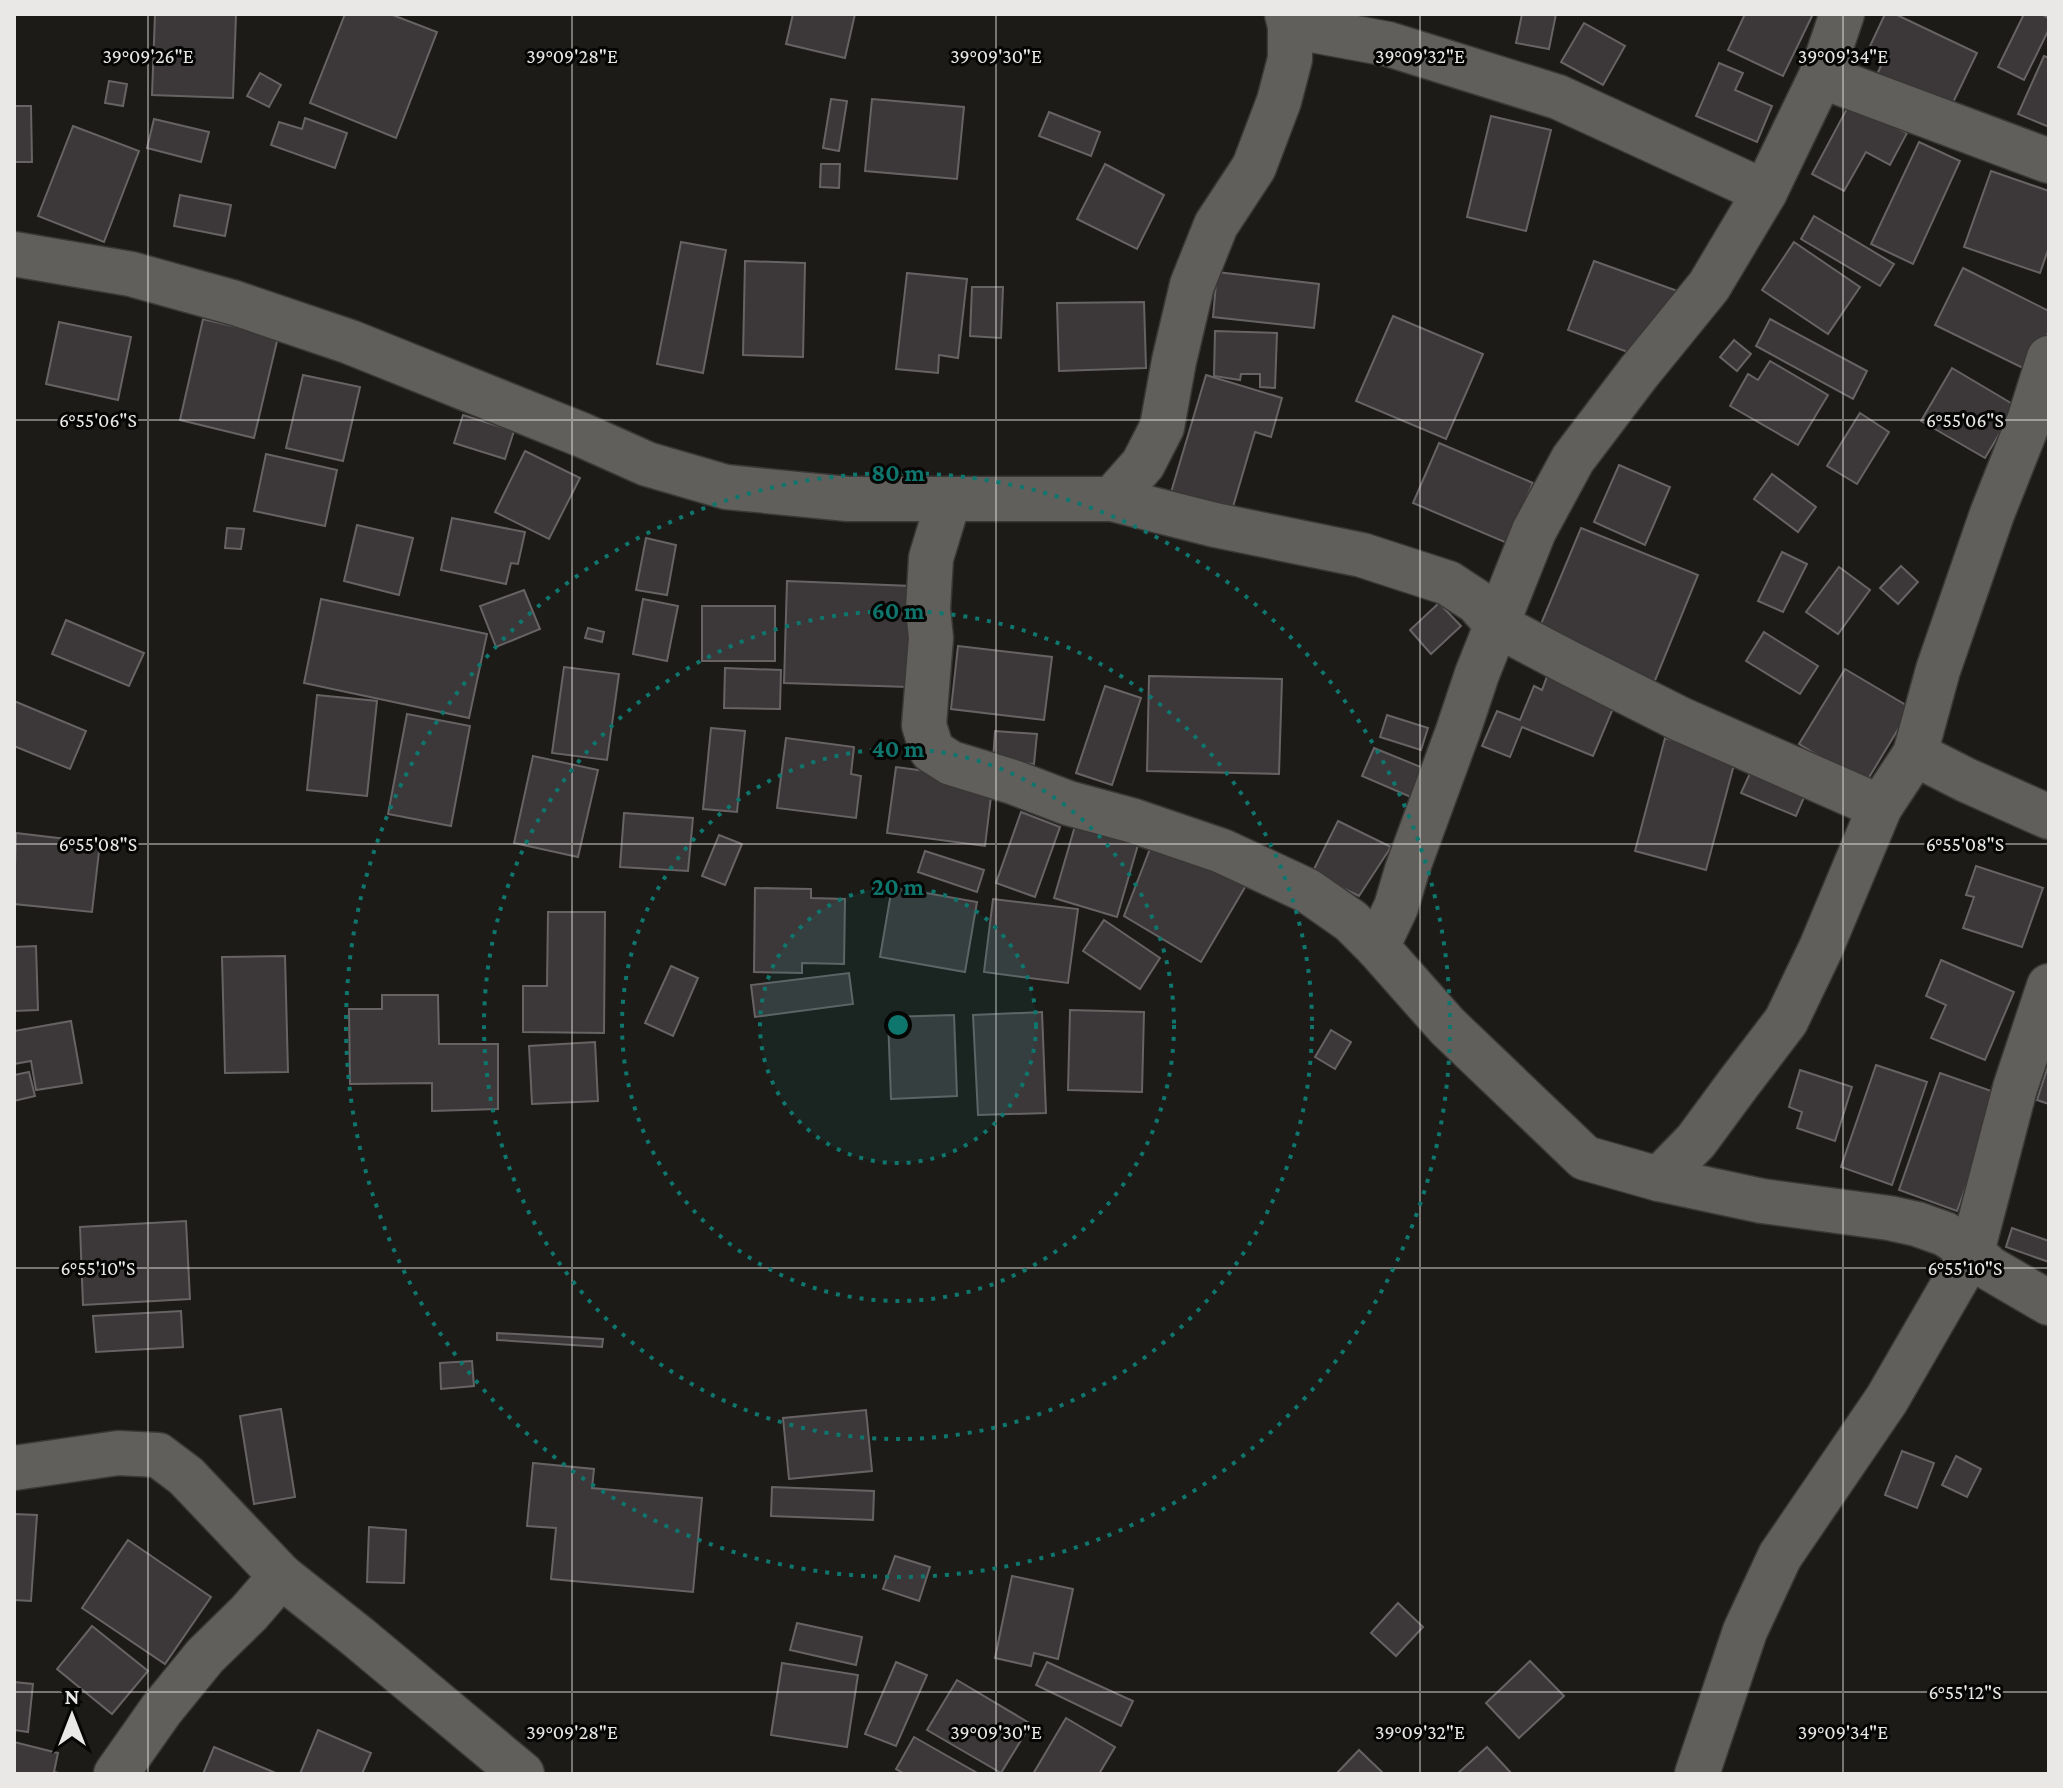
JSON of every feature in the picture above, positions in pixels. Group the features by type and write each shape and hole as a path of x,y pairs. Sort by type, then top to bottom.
{"street":[{"path":"1377,947 1396,907 1477,674 1534,531 1573,459 1709,286 1765,192 1821,76 1842,14"},
{"path":"1112,499 1143,464 1162,427 1192,285 1216,225 1254,167 1279,101 1290,59 1289,20 1388,44 1558,97 1765,192"},
{"path":"1821,76 2049,161"},
{"path":"14,254 131,274 235,303 363,347 647,464 726,487 848,499 1112,499 1215,525 1362,555 1448,583 1477,602 1497,625 1680,719 1880,807"},
{"path":"1659,1179 1696,1141 1786,1021 1821,948 1880,807 1915,754 1943,656 2049,358"},
{"path":"949,499 931,558 928,609 931,638 924,725 932,751 951,763 1222,851 1308,891 1351,921 1447,1026 1585,1158 1659,1179 1762,1201 1917,1224 1945,1234 1989,1268 2049,1303"},
{"path":"1915,754 2049,817"},
{"path":"1697,1774 1745,1631 1780,1556 1887,1399 1972,1252 2015,1088 2049,986"},
{"path":"14,1468 118,1453 158,1455 186,1476 281,1576 522,1774"},
{"path":"116,1774 161,1710 205,1656 281,1576"}],"building":[{"path":"155,14 236,15 233,98 152,95"},
{"path":"345,14 390,14 437,32 396,138 310,103"},
{"path":"793,14 855,14 845,58 786,44"},
{"path":"1522,14 1556,14 1549,49 1516,43"},
{"path":"1745,14 1813,14 1783,76 1728,50"},
{"path":"1885,14 1895,14 1977,53 1946,117 1873,83 1886,55 1870,46"},
{"path":"2024,14 2041,14 2049,18 2049,29 2024,80 1998,67"},
{"path":"1584,23 1625,46 1603,85 1561,62"},
{"path":"2044,56 2049,58 2049,127 2018,114"},
{"path":"1719,63 1743,73 1735,90 1772,106 1757,142 1696,116"},
{"path":"260,73 281,85 269,107 247,96"},
{"path":"109,81 127,84 123,106 105,103"},
{"path":"831,99 847,101 839,151 823,148"},
{"path":"872,99 964,107 957,179 865,171"},
{"path":"1850,103 1907,133 1890,165 1866,152 1844,191 1812,174"},
{"path":"14,106 31,106 32,162 14,162"},
{"path":"1049,112 1100,132 1091,156 1039,136"},
{"path":"1491,116 1551,130 1526,231 1467,217"},
{"path":"305,118 347,133 335,168 271,145 279,122 302,129"},
{"path":"154,119 209,132 201,162 147,148"},
{"path":"73,126 139,151 104,242 38,216"},
{"path":"1919,142 1960,161 1913,264 1871,244"},
{"path":"821,164 840,164 839,188 820,187"},
{"path":"1105,164 1164,195 1137,249 1077,219"},
{"path":"1991,171 2049,191 2049,247 2040,273 1964,247"},
{"path":"180,195 231,205 225,236 174,226"},
{"path":"1814,216 1894,264 1880,286 1801,239"},
{"path":"681,242 726,250 703,373 657,364"},
{"path":"1794,242 1860,287 1828,334 1762,290"},
{"path":"745,261 805,263 803,357 743,355"},
{"path":"1594,261 1686,294 1644,358 1568,330"},
{"path":"1963,268 2049,311 2049,331 2029,371 1935,325"},
{"path":"1217,272 1319,284 1314,328 1213,317"},
{"path":"907,273 967,279 958,358 939,355 938,373 896,369"},
{"path":"972,287 1003,287 1001,338 970,336"},
{"path":"1144,302 1146,368 1059,371 1057,303"},
{"path":"1393,316 1483,354 1446,439 1356,401"},
{"path":"203,319 278,337 254,438 180,420"},
{"path":"1770,319 1867,371 1853,399 1756,346"},
{"path":"59,322 131,337 118,400 46,384"},
{"path":"1215,331 1277,333 1275,388 1260,387 1260,374 1241,374 1240,380 1214,376"},
{"path":"1734,340 1751,354 1737,371 1720,357"},
{"path":"1770,361 1828,395 1798,445 1730,406 1748,374 1758,380"},
{"path":"1952,368 2016,406 1985,458 1921,421"},
{"path":"303,375 360,387 343,461 286,448"},
{"path":"1206,375 1282,398 1271,437 1255,432 1230,517 1169,499"},
{"path":"1860,413 1889,432 1857,484 1827,466"},
{"path":"463,415 514,431 505,459 454,443"},
{"path":"1439,443 1533,483 1507,543 1413,503"},
{"path":"525,451 580,478 549,539 495,512"},
{"path":"266,454 337,470 325,526 254,511"},
{"path":"1619,465 1670,487 1645,545 1594,522"},
{"path":"1772,474 1816,507 1798,532 1754,499"},
{"path":"452,518 525,532 518,564 511,563 506,584 441,570"},
{"path":"357,525 413,538 399,595 344,581"},
{"path":"227,528 244,529 241,549 225,548"},
{"path":"1581,528 1698,575 1654,683 1536,636"},
{"path":"646,538 676,545 667,595 636,590"},
{"path":"1782,552 1807,564 1783,612 1758,601"},
{"path":"1901,566 1918,582 1898,604 1880,588"},
{"path":"1839,567 1870,590 1838,634 1806,612"},
{"path":"787,581 912,586 908,687 784,683"},
{"path":"524,590 540,629 496,647 480,606"},
{"path":"321,599 487,634 469,718 304,683"},
{"path":"643,599 678,606 667,661 633,654"},
{"path":"1439,603 1461,626 1431,654 1410,630"},
{"path":"702,606 775,606 775,661 702,661"},
{"path":"66,620 144,653 129,686 52,654"},
{"path":"588,628 604,632 602,642 585,638"},
{"path":"1764,632 1818,666 1800,694 1746,661"},
{"path":"958,646 1052,657 1044,720 951,709"},
{"path":"564,667 619,674 607,760 552,753"},
{"path":"725,668 781,670 780,709 724,708"},
{"path":"1845,669 1911,708 1865,784 1799,744"},
{"path":"1549,671 1617,699 1593,756 1522,727 1510,757 1482,746 1497,711 1520,720 1534,686 1542,690"},
{"path":"1149,676 1282,679 1279,774 1147,771"},
{"path":"1105,686 1141,698 1112,785 1076,773"},
{"path":"317,695 377,701 367,796 307,790"},
{"path":"14,701 86,731 70,769 14,746"},
{"path":"407,714 470,726 451,826 388,814"},
{"path":"1387,715 1428,728 1421,750 1380,737"},
{"path":"711,728 745,731 737,812 703,809"},
{"path":"995,731 1037,734 1034,764 993,761"},
{"path":"786,738 854,747 851,774 861,776 856,818 777,808"},
{"path":"1665,738 1736,757 1706,870 1635,851"},
{"path":"1374,748 1433,772 1420,801 1362,776"},
{"path":"533,756 598,770 578,857 514,843"},
{"path":"1757,758 1811,781 1796,816 1741,793"},
{"path":"896,767 993,780 985,846 887,833"},
{"path":"1021,812 1060,827 1035,897 996,883"},
{"path":"624,813 693,818 688,871 620,867"},
{"path":"1077,819 1140,838 1117,917 1054,898"},
{"path":"1338,821 1391,847 1359,896 1312,873"},
{"path":"16,833 100,843 92,912 14,904"},
{"path":"719,835 742,844 725,885 702,876"},
{"path":"1153,841 1251,877 1201,962 1124,916"},
{"path":"925,851 984,870 977,892 918,872"},
{"path":"1976,866 2043,888 2022,947 1963,928 1974,897 1966,895"},
{"path":"892,887 977,902 965,972 880,957"},
{"path":"755,888 811,889 811,898 845,899 844,964 802,963 802,973 754,972"},
{"path":"993,899 1078,909 1068,983 984,972"},
{"path":"548,912 605,912 604,1033 523,1032 523,986 547,986"},
{"path":"1104,920 1160,958 1140,989 1083,951"},
{"path":"36,946 38,1010 14,1011 14,947"},
{"path":"285,956 288,1072 225,1073 222,957"},
{"path":"1941,960 2014,992 1985,1060 1931,1038 1946,1005 1926,996"},
{"path":"671,966 698,978 673,1036 645,1023"},
{"path":"849,973 853,1004 755,1017 751,985"},
{"path":"382,995 438,995 439,1044 498,1044 498,1109 432,1111 432,1083 350,1084 349,1009 382,1009"},
{"path":"1070,1010 1144,1012 1142,1092 1068,1090"},
{"path":"1042,1012 1046,1113 978,1115 973,1015"},
{"path":"954,1015 957,1096 891,1099 888,1017"},
{"path":"71,1021 82,1083 36,1090 31,1061 14,1064 14,1031"},
{"path":"1331,1030 1351,1042 1335,1069 1315,1057"},
{"path":"595,1042 598,1101 532,1104 529,1046"},
{"path":"2049,1063 2049,1104 2037,1100"},
{"path":"1876,1065 1927,1082 1892,1185 1841,1167"},
{"path":"1800,1070 1852,1087 1835,1141 1797,1128 1802,1112 1789,1107"},
{"path":"29,1072 35,1096 14,1101 14,1075"},
{"path":"1940,1073 2000,1094 1957,1211 1899,1190"},
{"path":"186,1221 190,1299 83,1305 80,1227"},
{"path":"2012,1228 2049,1241 2049,1262 2006,1247"},
{"path":"181,1311 183,1347 96,1352 93,1316"},
{"path":"497,1333 603,1339 602,1347 497,1340"},
{"path":"472,1361 474,1386 441,1389 440,1363"},
{"path":"281,1409 295,1497 254,1504 240,1416"},
{"path":"866,1410 872,1471 789,1479 783,1418"},
{"path":"1902,1451 1934,1463 1917,1508 1885,1495"},
{"path":"1956,1456 1981,1469 1967,1497 1942,1485"},
{"path":"533,1463 594,1469 592,1488 702,1498 693,1592 551,1579 556,1528 527,1526"},
{"path":"772,1487 874,1491 873,1520 771,1516"},
{"path":"14,1514 37,1515 31,1601 14,1600"},
{"path":"369,1527 406,1530 404,1583 367,1582"},
{"path":"128,1540 211,1597 165,1664 82,1608"},
{"path":"895,1556 930,1567 919,1601 883,1589"},
{"path":"1012,1576 1073,1589 1058,1659 1034,1653 1031,1666 995,1658"},
{"path":"1398,1603 1423,1627 1396,1656 1371,1633"},
{"path":"797,1623 862,1637 856,1665 790,1650"},
{"path":"92,1626 148,1671 112,1714 57,1669"},
{"path":"1530,1661 1564,1696 1519,1738 1486,1703"},
{"path":"896,1662 927,1675 896,1746 865,1734"},
{"path":"1047,1662 1133,1701 1121,1726 1036,1685"},
{"path":"782,1663 858,1675 847,1747 771,1735"},
{"path":"957,1680 1031,1724 1001,1773 927,1730"},
{"path":"14,1682 33,1684 28,1732 14,1730"},
{"path":"1066,1718 1115,1747 1099,1774 1033,1774"},
{"path":"318,1730 371,1753 362,1774 300,1774"},
{"path":"914,1737 979,1774 905,1774 896,1769"},
{"path":"14,1742 58,1753 54,1772 64,1774 14,1774"},
{"path":"214,1747 278,1774 203,1774"},
{"path":"1487,1747 1512,1774 1457,1774"},
{"path":"1359,1750 1384,1774 1336,1774"}]}
